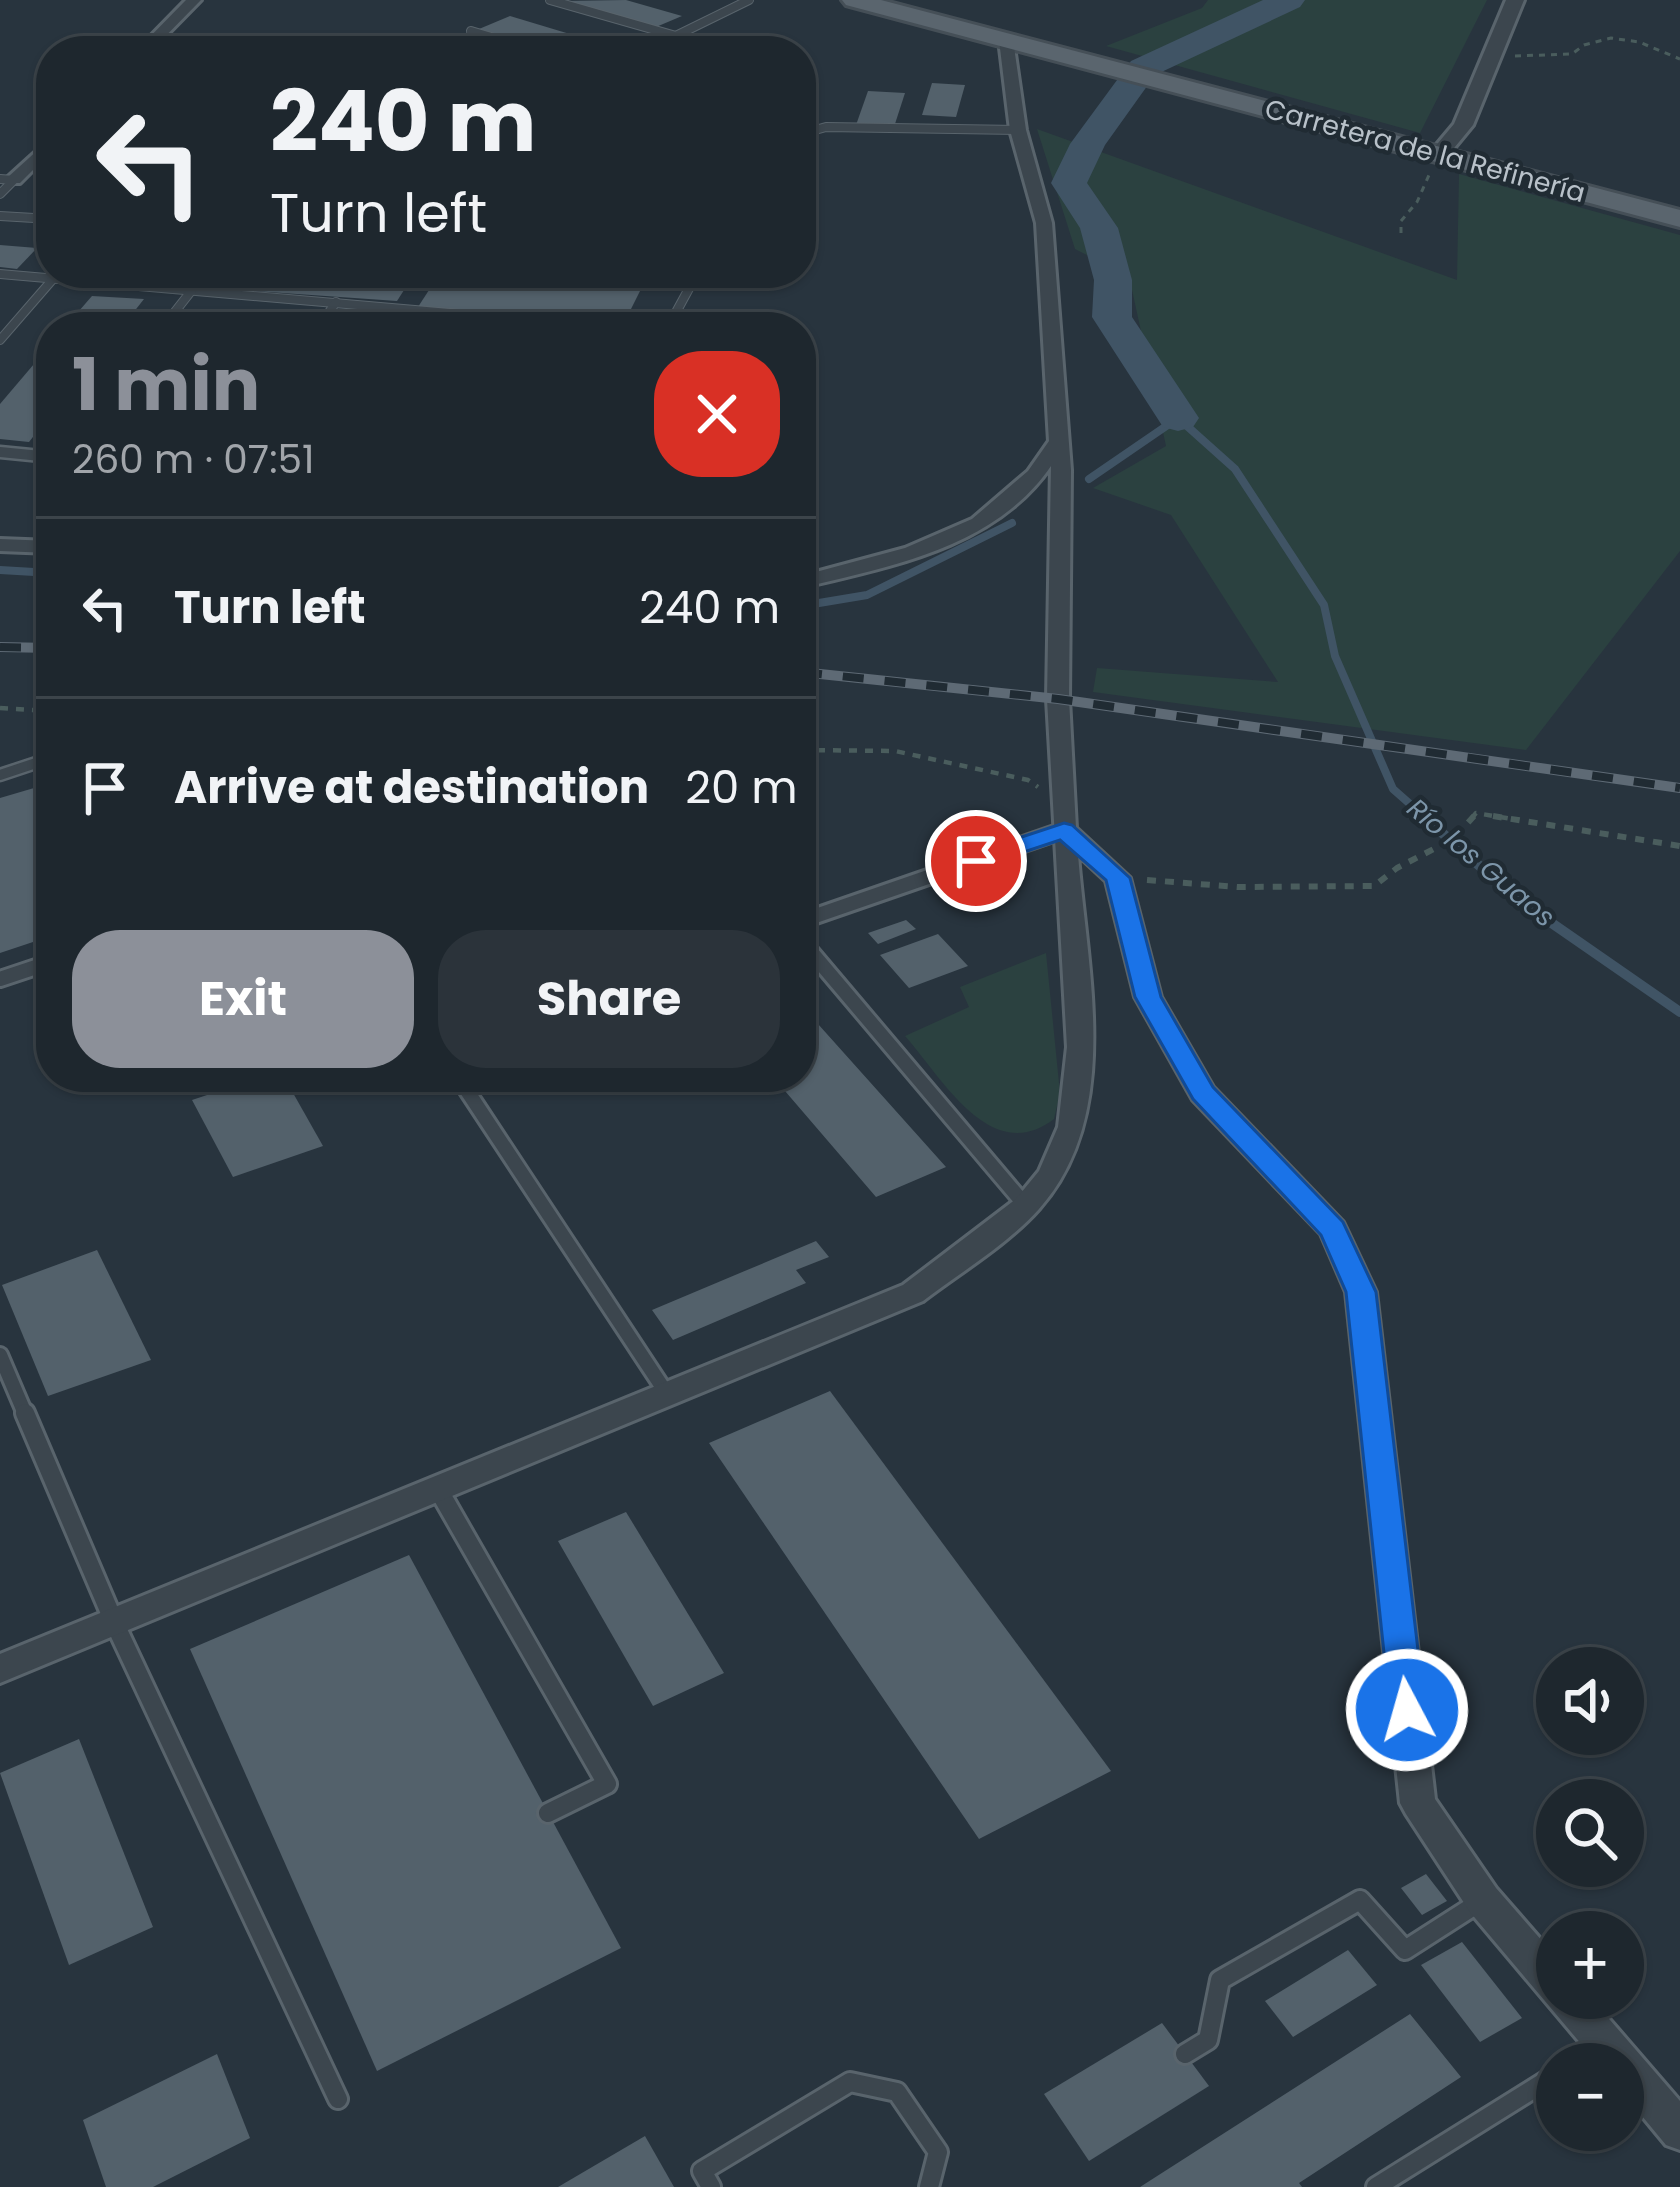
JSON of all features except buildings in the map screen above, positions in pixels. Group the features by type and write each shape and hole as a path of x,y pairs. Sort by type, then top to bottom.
{"main road":[{"path":"854,0 1006,40"},
{"name":"Carretera de la Refinería","path":"1006,40 1680,219"}],"street":[{"path":"158,36 194,0"},
{"path":"1438,155 1463,124 1515,0"},
{"path":"0,1669 914,1293 1026,1206 1051,1175 1072,1127 1080,1047 1063,816 1058,442 1044,223 1018,130 1006,40"},
{"path":"7,179 36,155"},
{"path":"816,578 937,547 1004,508 1037,479 1058,442"},
{"path":"0,545 36,546"},
{"path":"1063,816 1118,878 1148,997 1203,1093 1333,1229 1361,1292 1418,1803 1483,1900 1536,1962"},
{"path":"1644,2100 1680,2131"}],"lane":[{"path":"550,0 676,36 749,0"},
{"path":"471,31 488,36"},
{"path":"816,130 1018,130"},
{"path":"0,194 7,179"},
{"path":"0,216 36,218"},
{"path":"0,274 36,277"},
{"path":"0,340 45,288"},
{"path":"167,288 463,312"},
{"path":"175,312 192,290"},
{"path":"330,312 337,302"},
{"path":"0,452 36,456"},
{"path":"0,775 36,763"},
{"path":"816,915 1063,816"},
{"path":"816,958 1026,1206"},
{"path":"0,979 36,967"},
{"path":"468,1092 668,1394"},
{"path":"0,1355 114,1622 338,2099"},
{"path":"438,1489 607,1784 548,1813"},
{"path":"1185,2054 1208,2040 1220,1980 1360,1900 1405,1949 1483,1900"},
{"path":"711,2187 702,2171 850,2082 897,2092 938,2152 929,2187"},
{"path":"1376,2187 1536,2087"}],"path":[{"path":"1494,54 1546,59 1572,55 1586,41 1611,37 1655,46 1680,59"},
{"path":"1401,233 1401,221 1418,202 1438,155"},
{"path":"0,708 36,710"},
{"path":"816,750 895,751 1028,780 1063,816"},
{"path":"1118,878 1238,887 1374,886 1397,868 1453,839 1476,813 1680,846"}],"green space":[{"path":"1208,0 1487,0 1420,133 1106,46 1202,8"},
{"path":"1037,129 1457,280 1459,174 1680,235 1680,551 1526,750 1093,692 1097,668 1278,682 1171,515 1093,488 1166,446 1129,276 1075,249"},
{"path":"1046,953 1060,1093 1054,1119 1031,1131 1009,1132 970,1112 905,1036 969,1007 960,987"}],"waterway":[{"name":"Río los Guaos","path":"1178,418 1112,317 1113,280 1099,228 1069,183 1088,144 1143,68 1289,0"},
{"name":"Río los Guaos","path":"1089,479 1178,418 1235,469 1324,605 1335,656 1393,789 1427,819"},
{"path":"816,604 867,595 1012,523"},
{"path":"0,570 36,572"},
{"name":"Río los Guaos","path":"1423,816 1517,899 1680,1012"}],"railway":[{"path":"0,647 36,648"},
{"path":"816,674 1058,699 1680,788"}],"route":[{"path":"976,861 1064,830 1118,878 1148,997 1203,1093 1333,1229 1361,1292 1407,1710"}]}
